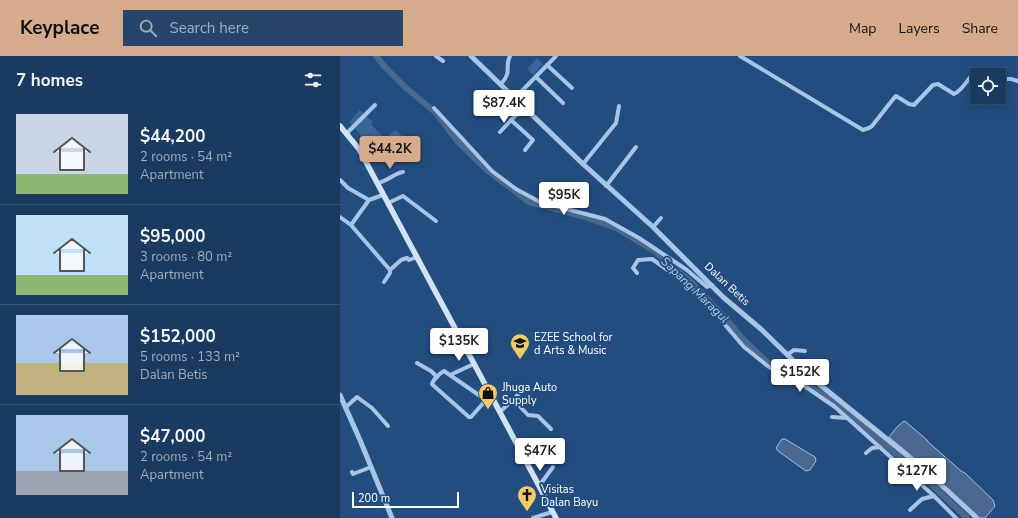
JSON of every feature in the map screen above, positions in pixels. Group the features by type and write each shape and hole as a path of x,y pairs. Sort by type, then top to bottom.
{"main road":[{"path":"340,126 359,149 378,183 556,518"}],"street":[{"path":"436,56 443,61"},
{"name":"Dalan Betis","path":"471,56 606,186 653,227 712,285 823,388 838,398 925,470 977,518"},
{"path":"501,84 508,75 508,61 510,56"},
{"path":"515,98 556,56"},
{"path":"740,56 863,130 869,128 896,96 909,104 914,105 933,85 938,84 954,94 959,91 970,77"},
{"path":"547,65 572,88"},
{"path":"536,77 563,103"},
{"path":"1006,79 1018,81"},
{"path":"346,134 375,105"},
{"path":"583,164 616,123 619,106"},
{"path":"500,132 524,107"},
{"path":"434,108 492,171 516,189 540,202 605,219 638,238 687,270 707,287 712,285"},
{"path":"511,120 533,140 525,150"},
{"path":"606,186 636,147"},
{"path":"378,183 389,180 400,172 403,172"},
{"path":"340,180 348,188 370,200"},
{"path":"351,225 370,200 384,195"},
{"path":"388,203 404,196 436,221"},
{"path":"340,217 351,225 390,270"},
{"path":"653,227 661,218"},
{"path":"384,282 390,270 401,260 406,258 408,260 416,257"},
{"path":"637,273 633,266 638,260 652,259 693,289 744,347 756,358 769,367 806,387 835,407 934,496 956,518"},
{"path":"787,355 794,350 805,351"},
{"path":"417,363 431,371 437,377"},
{"path":"450,375 474,364"},
{"path":"486,400 471,417 467,416 432,384 444,371 486,400 494,401"},
{"path":"500,412 521,392"},
{"path":"340,395 392,518"},
{"path":"346,407 357,397 372,408 388,426"},
{"path":"514,400 528,414 538,416 552,428"},
{"path":"832,417 847,418"},
{"path":"866,453 872,448 880,447"},
{"path":"524,458 542,449"},
{"path":"356,479 353,473 371,467"},
{"path":"539,486 553,467"},
{"path":"910,510 922,499 934,496"},
{"path":"533,518 552,512"}],"shaded area":[{"path":"537,58 543,64 533,75 527,69"},
{"path":"360,110 373,122 371,124 385,138 395,130 407,140 386,159 364,139 349,122"},
{"path":"904,421 965,473 993,500 995,506 985,518 978,518 927,469 889,437"},
{"path":"782,439 785,439 815,457 816,461 810,470 806,471 778,451 776,448"}],"waterway":[{"name":"Sapang Maragul","path":"376,56 405,87 435,112 458,142 487,170 529,202 585,217 616,228 654,251 689,280 721,313 742,338 769,364 831,399 929,482 967,518"}],"place":[{"name":"EZEE School for d Arts & Music","path":"520,360"},
{"name":"Jhuga Auto Supply","path":"488,410"},
{"name":"Visitas Dalan Bayu","path":"527,512"}]}
